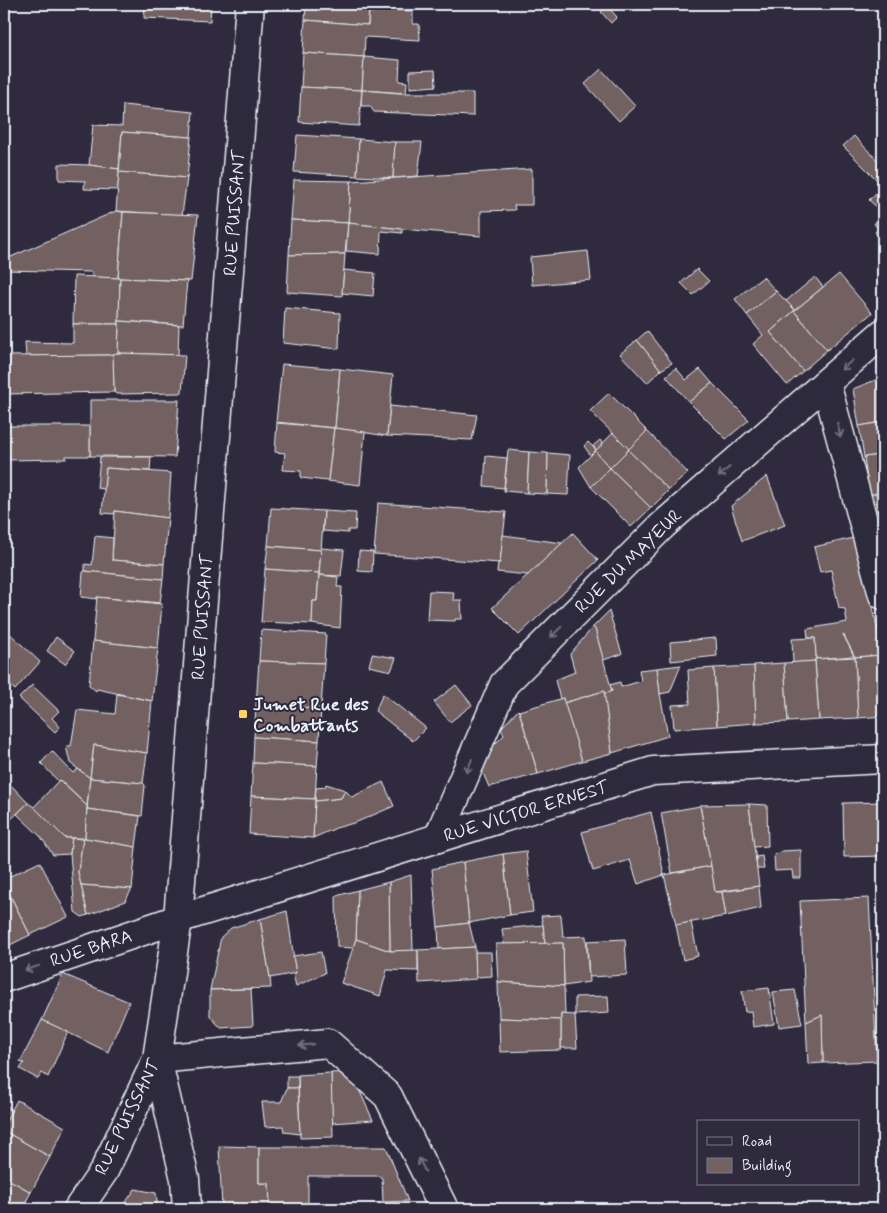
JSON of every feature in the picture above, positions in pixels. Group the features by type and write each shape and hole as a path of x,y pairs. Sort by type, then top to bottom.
{"street":[{"name":"RUE PUISSANT","path":"78,1209 104,1171 157,1059 178,919 250,4"},
{"name":"RUE DU MAYEUR","path":"438,838 504,684 663,525 883,333"},
{"path":"826,383 883,594"},
{"name":"RUE VICTOR ERNEST","path":"178,919 653,771 883,759"},
{"name":"RUE BARA","path":"4,978 178,919"},
{"path":"187,1209 185,1179 157,1059 328,1043 388,1096 444,1209"}],"building":[{"path":"145,4 211,4 210,21 144,18"},
{"path":"306,4 369,4 368,25 305,20"},
{"path":"607,6 617,17 611,23 601,12"},
{"path":"375,9 413,11 413,24 419,24 420,40 365,37 364,57 303,53 305,20 368,25 369,12 375,12"},
{"path":"303,53 364,57 362,90 301,87"},
{"path":"364,57 400,60 399,81 407,82 406,93 362,90"},
{"path":"601,69 635,106 619,121 585,84"},
{"path":"435,70 436,86 410,88 410,71"},
{"path":"301,87 362,90 359,126 299,122"},
{"path":"362,90 399,93 473,93 473,116 374,112 370,106 361,106"},
{"path":"123,105 193,112 191,137 122,132 119,169 89,165 93,125 122,126"},
{"path":"122,132 191,137 187,178 119,172"},
{"path":"297,135 359,139 357,176 294,172"},
{"path":"854,136 883,166 883,186 843,146"},
{"path":"359,139 395,142 393,178 357,176"},
{"path":"395,142 422,142 418,176 393,178"},
{"path":"59,164 119,169 118,190 84,189 85,181 59,180"},
{"path":"532,169 532,205 514,205 515,210 481,211 481,236 348,223 351,181"},
{"path":"119,172 187,178 182,215 116,211"},
{"path":"294,180 351,181 348,223 291,220"},
{"path":"883,186 883,213 869,200"},
{"path":"116,211 123,212 118,278 92,277 92,272 4,270 4,260"},
{"path":"123,212 198,215 191,281 118,278"},
{"path":"881,216 883,218 883,241 875,232 879,229 874,224"},
{"path":"291,220 348,223 345,254 289,255"},
{"path":"348,223 402,229 402,233 381,231 380,254 346,251"},
{"path":"588,251 591,280 532,285 530,257"},
{"path":"345,254 342,296 287,292 289,255"},
{"path":"697,269 709,281 693,295 681,283"},
{"path":"344,270 375,273 373,296 342,293"},
{"path":"839,274 872,313 827,350 794,311"},
{"path":"74,276 120,278 119,324 73,324"},
{"path":"763,277 776,291 747,315 735,299"},
{"path":"815,277 823,287 795,310 786,301"},
{"path":"120,278 187,281 183,325 119,321"},
{"path":"776,291 795,310 770,332 803,371 787,385 753,344 763,335 747,315"},
{"path":"285,308 340,313 339,349 283,343"},
{"path":"794,311 827,350 803,371 770,332"},
{"path":"119,321 179,325 178,355 118,353"},
{"path":"73,324 119,324 118,353 109,355 26,356 25,342 73,343"},
{"path":"647,331 672,363 661,370 637,340"},
{"path":"637,340 661,370 647,383 620,354"},
{"path":"113,354 185,355 182,392 116,394 114,392"},
{"path":"113,354 114,392 4,394 4,356"},
{"path":"282,364 340,369 335,428 276,422"},
{"path":"676,368 686,380 700,369 712,383 689,402 666,376"},
{"path":"340,369 393,375 387,436 335,428"},
{"path":"883,377 883,422 859,426 853,389"},
{"path":"712,383 749,420 726,439 689,402"},
{"path":"609,393 647,431 629,449 590,411"},
{"path":"90,400 179,400 175,457 90,456"},
{"path":"390,406 477,415 472,440 387,436"},
{"path":"883,422 883,455 864,457 859,426"},
{"path":"277,423 334,428 328,481 301,478 301,471 283,470 285,453 275,452"},
{"path":"6,426 90,426 90,456 66,456 66,459 4,460 4,433 6,433"},
{"path":"334,428 365,432 360,485 328,481"},
{"path":"647,431 688,473 669,490 628,450"},
{"path":"613,433 629,449 610,468 595,451"},
{"path":"600,440 603,444 596,450 593,446"},
{"path":"588,442 596,450 591,456 584,446"},
{"path":"508,450 529,452 527,493 504,491"},
{"path":"628,450 669,490 651,508 610,468"},
{"path":"595,451 610,468 591,487 579,467"},
{"path":"529,452 548,453 547,494 527,493"},
{"path":"548,453 570,455 568,495 547,494"},
{"path":"883,455 883,492 869,495 864,457"},
{"path":"486,456 507,458 504,488 484,486"},
{"path":"100,457 151,457 150,471 106,468 104,489 97,488"},
{"path":"106,468 171,473 168,518 115,511 115,514 102,513"},
{"path":"610,468 651,508 631,527 591,487"},
{"path":"767,476 785,525 742,541 731,506"},
{"path":"883,492 883,511 872,514 869,495"},
{"path":"378,503 506,512 500,563 374,554"},
{"path":"271,508 324,511 321,550 268,546"},
{"path":"115,511 168,518 164,564 112,560"},
{"path":"324,511 356,513 355,530 348,530 348,533 323,531"},
{"path":"883,511 883,526 875,528 872,514"},
{"path":"573,533 598,560 519,635 492,608"},
{"path":"503,535 562,543 528,575 497,572 498,563 500,563"},
{"path":"95,536 113,538 112,560 164,564 163,579 85,571 85,564 92,565"},
{"path":"858,537 883,655 855,657 843,634 854,656 816,659 815,638 808,638 807,629 847,622 845,609 839,608 831,570 820,572 814,547"},
{"path":"268,546 321,550 319,573 265,569"},
{"path":"321,548 344,550 341,576 319,575"},
{"path":"359,551 373,552 372,572 358,571"},
{"path":"265,569 319,573 317,601 313,601 312,624 261,622"},
{"path":"83,572 163,579 160,603 81,597"},
{"path":"319,575 338,577 337,587 342,587 340,628 312,624 313,601 317,601"},
{"path":"429,591 454,592 453,600 461,600 462,619 455,619 455,621 427,620"},
{"path":"97,597 162,604 158,648 93,641"},
{"path":"609,611 622,654 603,660 593,627"},
{"path":"593,627 612,691 604,694 604,691 564,703 563,698 560,699 555,680 575,672 570,654"},
{"path":"4,628 40,662 15,690 4,680"},
{"path":"261,630 326,634 324,663 259,661"},
{"path":"56,637 75,651 65,664 47,651"},
{"path":"716,638 717,656 671,661 670,642"},
{"path":"815,638 815,661 793,663 792,639"},
{"path":"93,641 158,648 152,701 97,689 96,691 89,685"},
{"path":"372,654 396,658 391,671 369,666"},
{"path":"883,655 883,716 858,718 855,657"},
{"path":"855,657 858,718 819,720 815,659"},
{"path":"259,661 324,663 321,708 256,706"},
{"path":"815,661 819,720 788,722 784,663"},
{"path":"784,663 788,722 756,723 754,665"},
{"path":"681,665 670,692 660,694 657,668"},
{"path":"754,666 756,723 717,726 714,668"},
{"path":"657,668 668,736 612,753 604,694 612,691 610,685 620,682 621,687 641,681 639,670"},
{"path":"714,668 717,726 674,729 672,705 690,704 688,670"},
{"path":"32,685 59,711 52,718 60,727 55,732 19,698"},
{"path":"456,685 472,705 450,722 434,702"},
{"path":"604,691 612,753 582,761 564,703"},
{"path":"117,694 152,701 147,753 94,745 90,778 70,763 66,746 71,746 77,710 115,714"},
{"path":"383,694 426,728 413,741 375,711"},
{"path":"563,698 582,761 538,774 519,711"},
{"path":"256,706 321,708 319,741 254,737"},
{"path":"518,710 538,774 489,787 480,766 494,745 504,735 501,729 503,726"},
{"path":"254,737 319,741 317,766 253,763"},
{"path":"94,745 147,753 143,783 90,778"},
{"path":"52,751 73,773 78,769 90,778 87,806 61,781 58,781 41,763"},
{"path":"253,763 317,766 315,799 251,796"},
{"path":"4,777 10,784 4,790"},
{"path":"90,778 143,783 145,785 142,816 87,809"},
{"path":"59,780 87,806 85,838 65,838 34,807"},
{"path":"383,782 394,806 313,838 315,801 341,798 345,790 352,797"},
{"path":"10,784 28,803 4,826 4,790"},
{"path":"326,784 345,790 341,798 315,801 316,788 325,787"},
{"path":"251,796 315,799 313,838 249,834"},
{"path":"883,802 883,856 844,857 843,803"},
{"path":"28,803 65,838 72,838 70,854 53,855 41,837 17,814"},
{"path":"749,804 759,886 715,892 700,805"},
{"path":"749,804 767,805 768,846 754,847"},
{"path":"700,806 711,866 672,873 661,813"},
{"path":"87,809 140,816 136,847 85,838"},
{"path":"651,812 664,875 638,884 630,860 593,871 582,832"},
{"path":"72,838 83,839 78,872 88,915 82,917 75,912 70,854"},
{"path":"83,839 136,847 132,889 81,885 78,872"},
{"path":"801,850 801,878 793,878 792,870 775,871 774,855 782,851"},
{"path":"526,851 533,912 510,915 503,854"},
{"path":"503,854 510,915 469,923 463,862"},
{"path":"762,856 764,869 757,869 756,857"},
{"path":"40,862 68,917 30,935 4,883 4,879"},
{"path":"463,862 469,923 438,927 432,869"},
{"path":"711,866 715,892 722,892 726,916 676,925 664,875"},
{"path":"411,875 413,951 390,951 389,882"},
{"path":"389,882 390,951 356,939 358,890"},
{"path":"4,883 30,935 4,948"},
{"path":"81,885 132,889 125,901 88,915"},
{"path":"759,886 761,908 726,916 722,892"},
{"path":"358,890 356,939 353,948 337,947 336,896"},
{"path":"869,898 877,1061 823,1063 822,1015 806,1022 800,901"},
{"path":"287,911 296,973 270,978 260,919"},
{"path":"561,915 563,937 586,936 589,982 564,986 563,943 545,944 541,916"},
{"path":"260,919 271,988 210,990 221,937 231,928"},
{"path":"691,922 698,956 683,960 676,925"},
{"path":"469,923 475,947 439,949 438,927"},
{"path":"543,925 545,944 504,944 502,929"},
{"path":"356,939 390,951 418,950 418,971 387,970 380,996 341,983"},
{"path":"625,939 627,975 589,977 587,941"},
{"path":"563,943 564,986 498,982 496,944"},
{"path":"475,947 476,979 419,983 418,950"},
{"path":"321,952 325,973 296,986 293,974 296,973 293,956"},
{"path":"475,952 491,952 492,976 476,977"},
{"path":"63,974 129,1002 108,1052 42,1020"},
{"path":"498,982 564,986 565,1015 561,1014 561,1020 499,1018"},
{"path":"769,988 774,1024 753,1027 751,1011 745,1012 742,991"},
{"path":"251,989 253,1026 221,1028 210,1016 210,990"},
{"path":"795,990 802,1024 779,1027 773,992"},
{"path":"608,996 609,1013 575,1015 575,997"},
{"path":"561,1014 575,1015 577,1048 561,1048"},
{"path":"822,1015 823,1063 808,1064 806,1022"},
{"path":"499,1018 561,1020 561,1050 500,1052"},
{"path":"42,1020 68,1032 48,1077 42,1073 38,1079 20,1069 24,1063 20,1062"},
{"path":"351,1072 373,1120 332,1123 331,1073"},
{"path":"331,1073 333,1137 300,1138 298,1075"},
{"path":"287,1076 298,1076 298,1088 287,1088"},
{"path":"287,1088 298,1088 300,1134 284,1132 283,1126 265,1127 262,1102 281,1102"},
{"path":"17,1100 65,1127 50,1157 4,1131 4,1125"},
{"path":"4,1103 12,1110 4,1125"},
{"path":"4,1131 50,1157 31,1192 4,1177"},
{"path":"219,1146 259,1147 259,1183 269,1183 270,1206 243,1207 243,1209 222,1208"},
{"path":"259,1147 386,1147 408,1201 383,1202 382,1178 379,1176 308,1176 308,1207 282,1209 281,1207 270,1206 269,1183 259,1183"},
{"path":"4,1177 31,1192 22,1209 13,1209 4,1203"},
{"path":"135,1189 156,1193 158,1209 121,1209"},
{"path":"4,1203 13,1209 4,1209"},
{"path":"270,1206 281,1207 282,1209 243,1209 243,1207"}],"place":[{"name":"Jumet Rue des Combattants","path":"243,714"}]}
